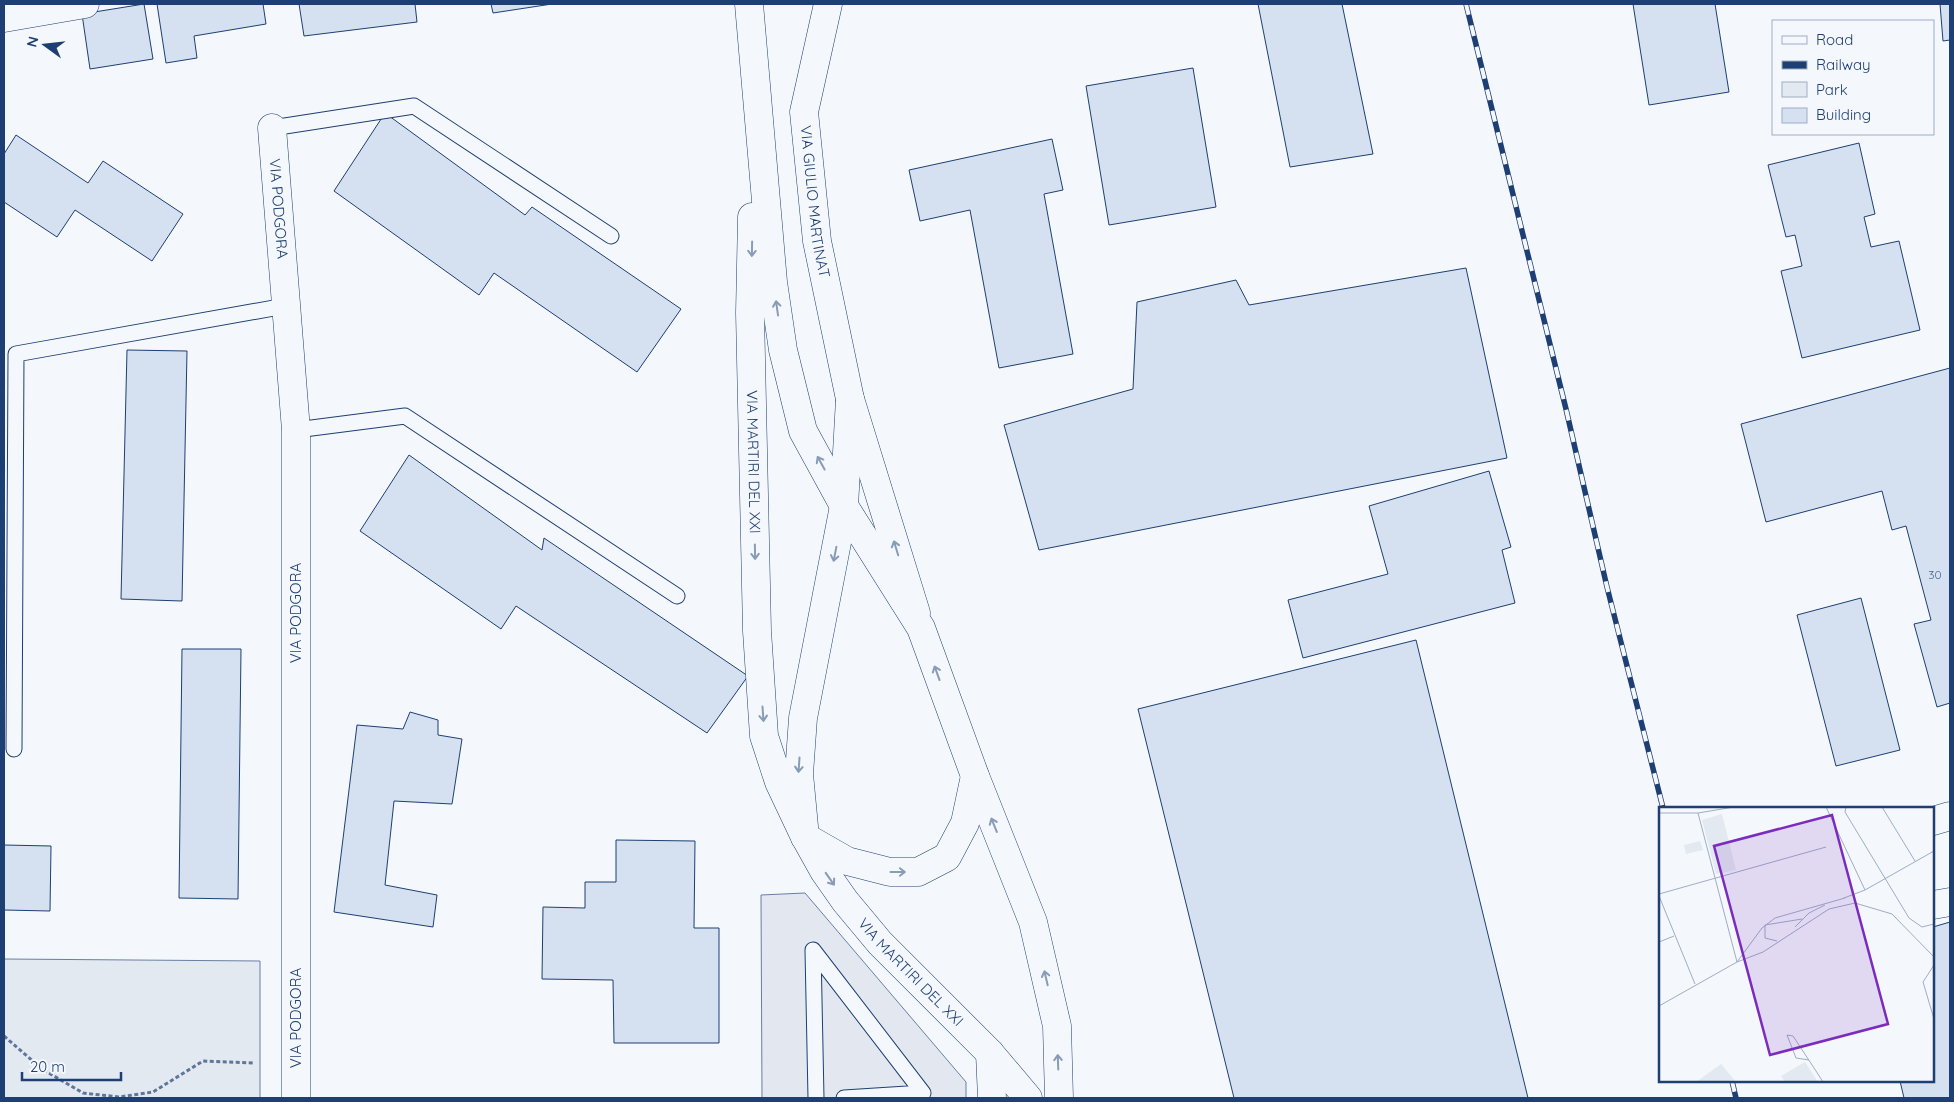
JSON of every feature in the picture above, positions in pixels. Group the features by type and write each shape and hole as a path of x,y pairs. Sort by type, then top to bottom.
{"street":[{"path":"4,18 86,4"},
{"name":"VIA MARTIRI DEL XXI","path":"749,4 774,282 783,350 803,431 844,506 921,628"},
{"name":"VIA GIULIO MARTINAT","path":"828,4 804,112 817,241 850,399"},
{"name":"VIA MARTIRI DEL XXI","path":"755,78 750,313 757,631 764,736 779,782 805,837 824,871 845,901 880,943 990,1053 1028,1098"},
{"name":"VIA PODGORA","path":"272,128 296,430 296,1098"},
{"name":"VIA MARTIRI DEL XXI","path":"805,837 799,774 803,718 844,506 850,399"},
{"name":"VIA MARTIRI DEL XXI","path":"850,399 921,628 975,776 1033,922 1057,1026 1059,1098"},
{"path":"805,837 847,861 890,872 918,872 947,857 966,823 975,776"},
{"path":"1934,821 1950,816"},
{"path":"1934,905 1950,902"},
{"path":"990,1053 992,1098"}],"lane":[{"path":"272,128 414,106 611,236"},
{"path":"14,749 16,354 286,306"},
{"path":"296,430 404,416 677,596"},
{"path":"816,1098 813,950 923,1093 844,1098"}],"path":[{"path":"4,1036 42,1069 83,1093 119,1097 153,1092 203,1061 254,1063"}],"green space":[{"path":"4,959 260,961 260,1098 4,1098"}],"shaded area":[{"path":"805,893 966,1082 966,1098 762,1098 761,895"}],"building":[{"path":"144,4 153,59 90,69 82,14"},
{"path":"157,4 263,4 266,24 194,36 197,58 166,63"},
{"path":"299,4 415,4 417,22 304,36"},
{"path":"491,4 552,4 493,13"},
{"path":"1258,4 1342,4 1373,154 1290,167"},
{"path":"1633,4 1715,4 1729,92 1649,105"},
{"path":"1940,4 1950,4 1950,40 1943,41"},
{"path":"1193,68 1216,207 1109,225 1086,86"},
{"path":"385,113 525,215 532,207 681,309 637,372 494,273 479,295 334,191"},
{"path":"16,135 88,183 103,161 183,214 152,261 75,210 57,237 4,202 4,154"},
{"path":"1052,139 1063,190 1044,194 1073,354 999,368 970,210 920,221 909,170"},
{"path":"1859,143 1875,214 1864,217 1871,247 1899,241 1920,330 1802,358 1781,271 1802,266 1795,235 1786,237 1768,165"},
{"path":"1466,268 1507,458 1039,550 1004,425 1133,389 1137,302 1236,280 1249,305"},
{"path":"127,350 187,351 182,601 121,599"},
{"path":"1950,368 1950,703 1937,707 1914,624 1931,620 1906,526 1892,530 1882,491 1766,522 1741,424"},
{"path":"409,455 542,550 544,538 748,676 707,733 516,606 501,629 360,531"},
{"path":"1489,471 1511,547 1502,550 1515,603 1303,658 1288,600 1388,574 1369,506"},
{"path":"1861,598 1900,750 1836,766 1797,615"},
{"path":"1416,640 1528,1098 1234,1098 1138,709"},
{"path":"182,649 241,649 238,899 179,898"},
{"path":"410,712 438,720 438,735 462,739 452,804 394,801 385,885 437,895 433,927 334,912 357,725 403,729"},
{"path":"616,840 695,841 694,928 719,928 719,1043 614,1043 613,980 542,979 543,907 585,908 585,882 616,882"},
{"path":"4,845 51,846 50,911 4,910"},
{"path":"1950,922 1950,1098 1904,1098 1900,1082 1934,1082 1934,927"}],"railway":[{"path":"1466,4 1566,409 1607,587 1663,807"},
{"path":"1732,1082 1736,1098"}]}
